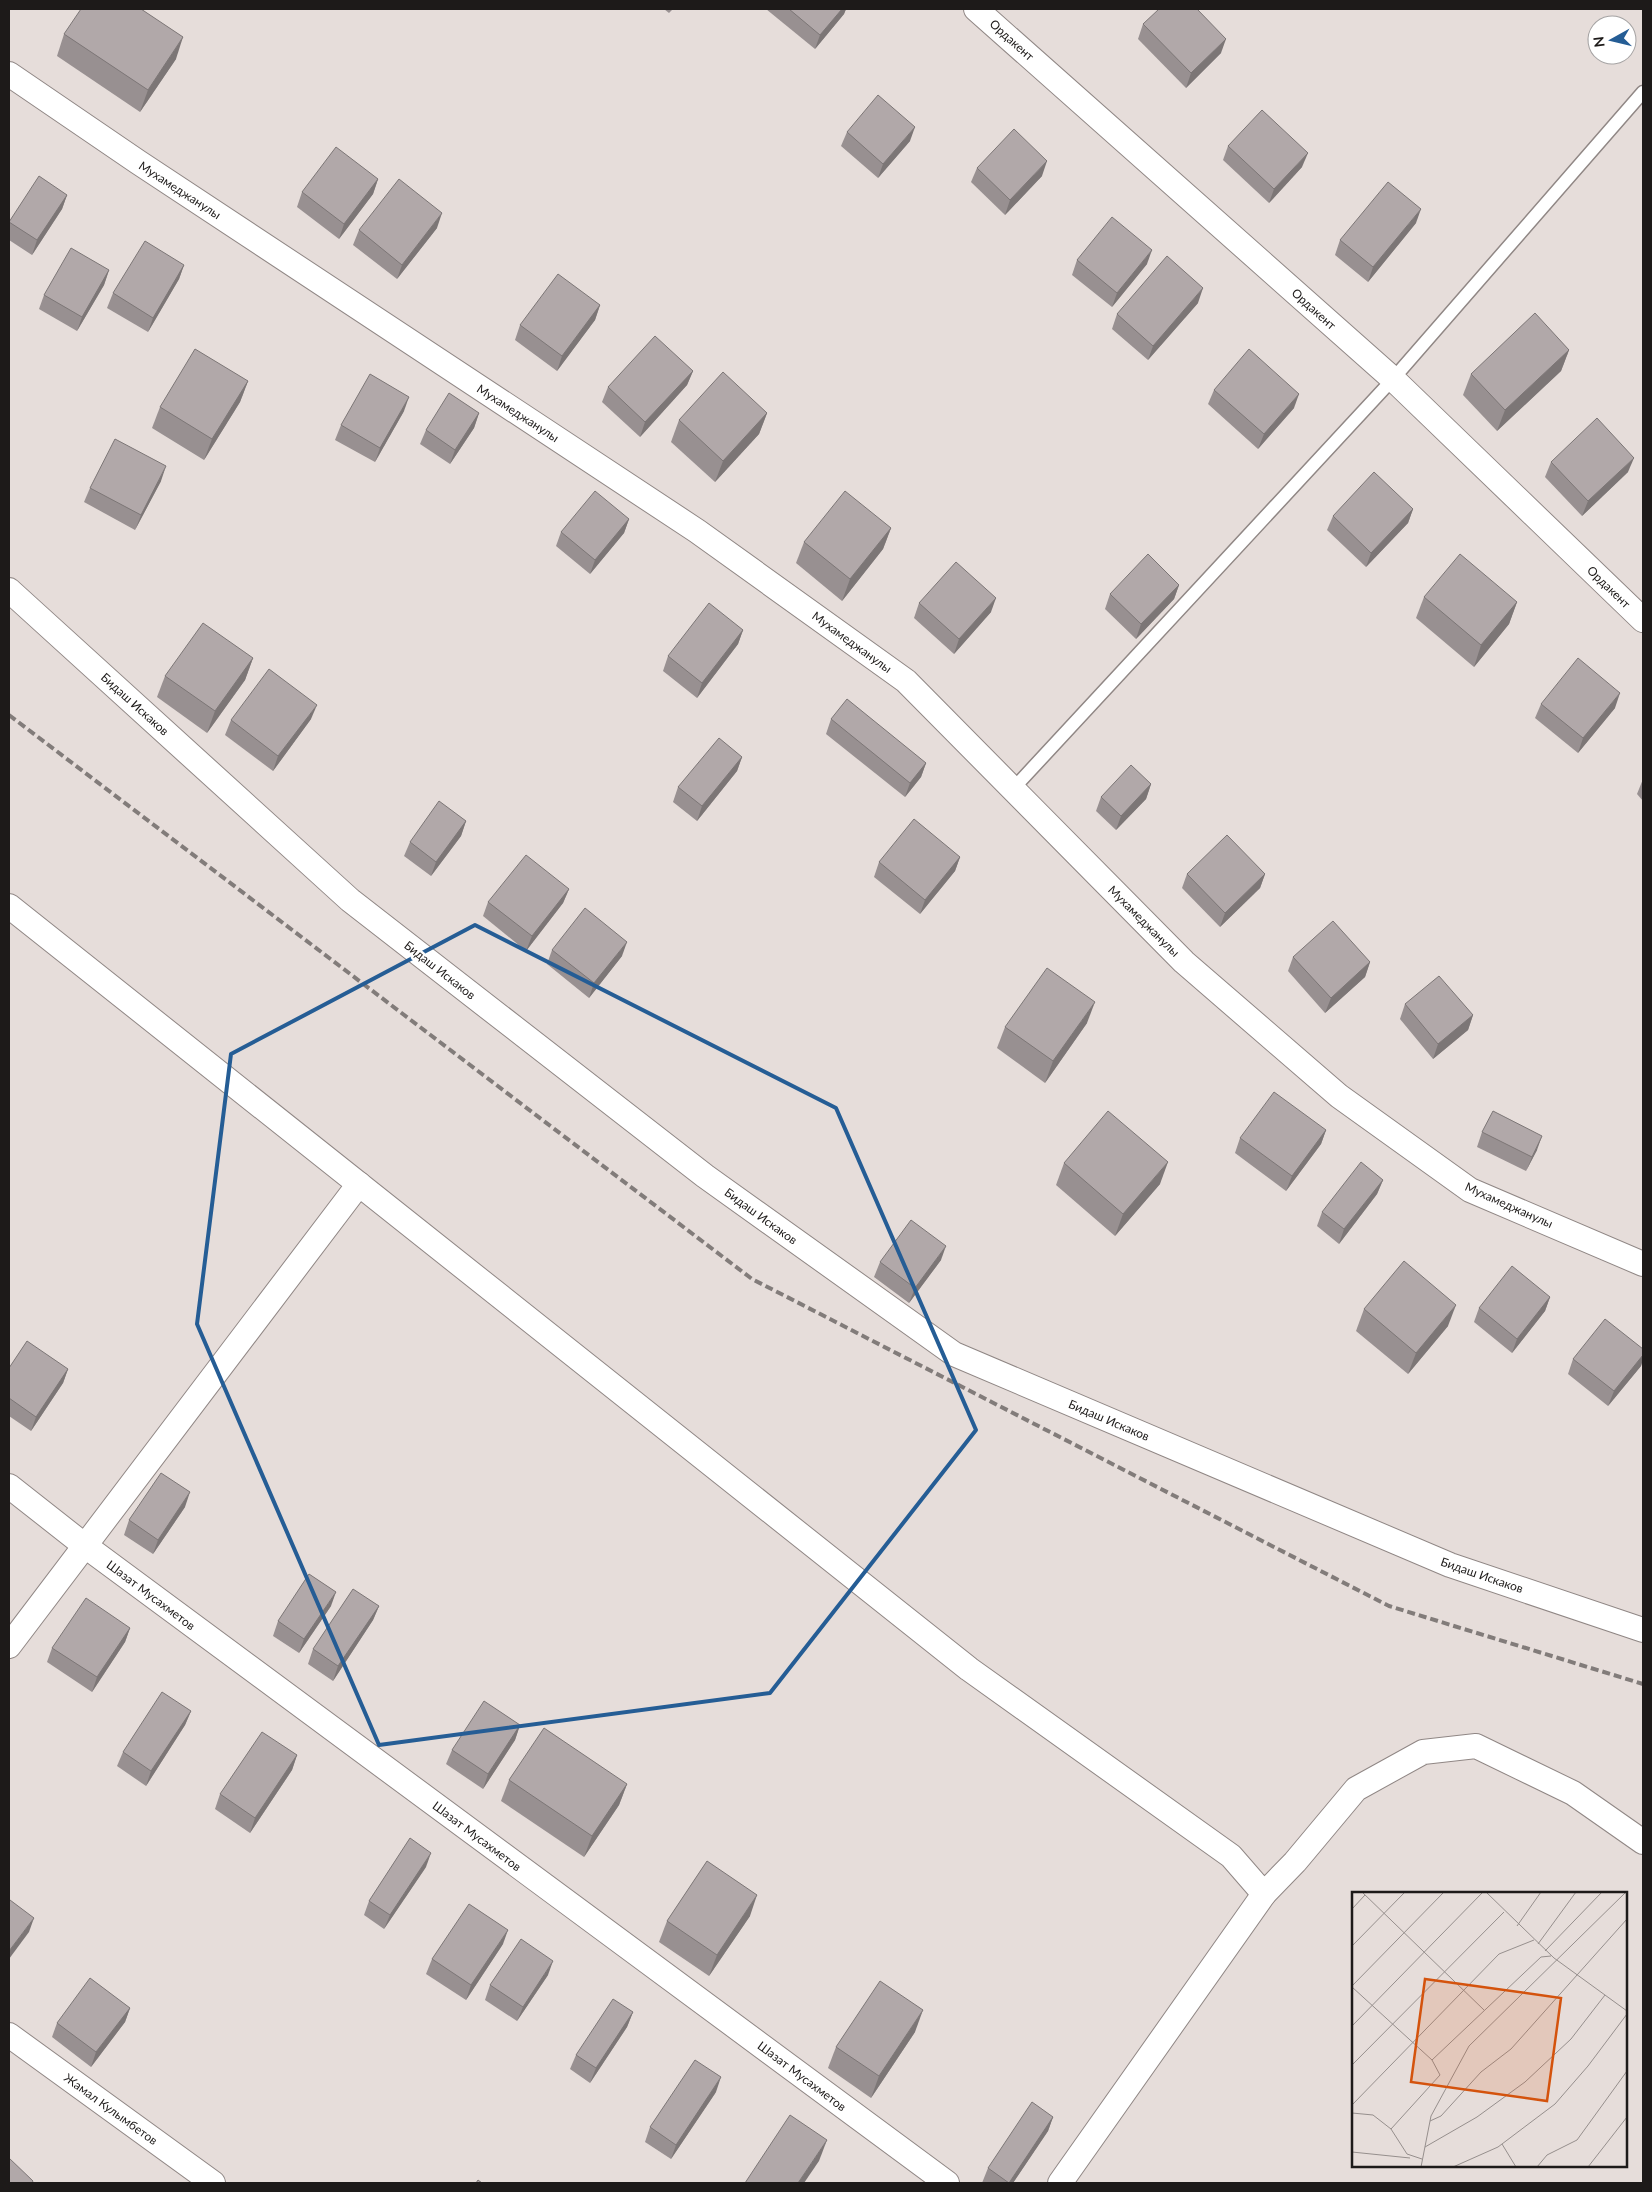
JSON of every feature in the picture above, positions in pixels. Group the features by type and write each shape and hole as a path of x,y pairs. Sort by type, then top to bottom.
{"street":[{"name":"Ордакент","path":"976,9 1393,379 1643,620"},
{"name":"Мухамеджанулы","path":"9,74 155,174 697,531 906,681 1184,962 1339,1096 1470,1190 1643,1264"},
{"name":"Бидаш Искаков","path":"9,590 350,900 705,1176 954,1354 1450,1565 1643,1630"},
{"path":"9,906 969,1669 1231,1856 1264,1894"},
{"path":"9,1646 84,1544 359,1184"},
{"name":"Шазат Мусахметов","path":"9,1486 84,1544 947,2183"},
{"path":"1060,2183 1264,1894 1295,1862 1356,1789 1423,1752 1476,1746 1573,1793 1643,1842"},
{"name":"Жамал Кулымбетов","path":"9,2035 213,2183"}],"lane":[{"path":"1013,789 1393,379 1643,92"}],"highlighted area":[{"path":"475,925 836,1108 976,1430 770,1693 379,1745 197,1324 231,1054"}],"building":[{"path":"81,9 141,9 183,37 148,90 64,34"},
{"path":"789,9 842,9 820,35"},
{"path":"1159,9 1197,9 1226,39 1191,73 1143,24"},
{"path":"878,95 915,127 883,164 847,132"},
{"path":"1262,110 1308,153 1274,189 1228,146"},
{"path":"1014,129 1047,161 1010,200 977,168"},
{"path":"336,147 378,179 344,224 302,192"},
{"path":"39,176 67,195 37,240 9,222"},
{"path":"399,179 442,213 402,265 359,230"},
{"path":"1388,182 1421,209 1373,267 1340,240"},
{"path":"1112,217 1152,250 1117,293 1077,260"},
{"path":"145,241 184,265 153,318 113,293"},
{"path":"71,248 109,270 82,317 44,295"},
{"path":"1167,256 1203,288 1153,346 1117,314"},
{"path":"558,274 600,305 562,356 520,325"},
{"path":"1535,313 1569,350 1505,410 1471,374"},
{"path":"655,336 693,371 645,422 608,387"},
{"path":"195,349 248,381 212,439 160,407"},
{"path":"1249,349 1299,394 1264,434 1214,390"},
{"path":"723,372 767,413 723,461 679,420"},
{"path":"370,374 409,397 380,448 341,425"},
{"path":"449,393 479,413 455,450 426,430"},
{"path":"1597,418 1634,458 1588,501 1551,462"},
{"path":"115,439 166,466 141,515 90,488"},
{"path":"1374,472 1413,509 1371,553 1333,516"},
{"path":"595,491 629,519 595,560 561,532"},
{"path":"845,491 891,528 850,579 804,542"},
{"path":"1148,554 1179,585 1141,624 1110,594"},
{"path":"1460,554 1517,602 1481,645 1424,597"},
{"path":"956,562 996,598 959,639 919,603"},
{"path":"709,603 743,630 702,683 668,656"},
{"path":"203,623 253,658 215,711 165,676"},
{"path":"1578,658 1620,693 1583,738 1541,704"},
{"path":"269,669 317,705 278,756 231,720"},
{"path":"847,699 926,763 910,783 831,719"},
{"path":"719,738 742,757 702,806 678,787"},
{"path":"1131,765 1151,784 1121,816 1101,797"},
{"path":"439,801 466,821 436,862 410,842"},
{"path":"914,819 960,857 925,900 879,862"},
{"path":"1227,835 1265,874 1225,913 1187,874"},
{"path":"526,855 569,889 532,936 488,902"},
{"path":"585,908 627,942 594,983 552,950"},
{"path":"1333,921 1370,962 1331,998 1293,957"},
{"path":"1047,968 1095,1002 1053,1061 1005,1027"},
{"path":"1439,976 1473,1015 1438,1044 1405,1004"},
{"path":"1274,1092 1326,1130 1292,1176 1240,1138"},
{"path":"1108,1111 1168,1162 1123,1214 1064,1163"},
{"path":"1493,1111 1542,1136 1532,1157 1482,1132"},
{"path":"1361,1162 1383,1180 1344,1229 1322,1212"},
{"path":"911,1220 946,1246 915,1288 880,1262"},
{"path":"1404,1261 1456,1305 1416,1353 1364,1309"},
{"path":"1512,1266 1550,1297 1517,1339 1479,1308"},
{"path":"1605,1319 1643,1349 1643,1355 1614,1391 1573,1359"},
{"path":"27,1341 68,1369 36,1417 9,1398 9,1368"},
{"path":"161,1473 190,1492 158,1540 129,1520"},
{"path":"309,1574 336,1592 304,1639 278,1621"},
{"path":"353,1589 379,1606 338,1666 313,1649"},
{"path":"86,1598 130,1628 97,1677 52,1648"},
{"path":"162,1692 191,1711 151,1771 123,1752"},
{"path":"484,1701 520,1725 488,1774 452,1750"},
{"path":"544,1728 627,1784 592,1836 509,1780"},
{"path":"262,1732 297,1755 255,1818 220,1794"},
{"path":"410,1838 431,1853 390,1915 369,1901"},
{"path":"707,1861 757,1895 717,1955 667,1921"},
{"path":"9,1901 34,1918 9,1951"},
{"path":"469,1904 508,1930 471,1985 432,1959"},
{"path":"521,1939 553,1961 523,2007 490,1985"},
{"path":"90,1978 130,2008 96,2052 57,2023"},
{"path":"880,1981 923,2010 879,2076 836,2047"},
{"path":"613,1999 633,2012 596,2068 576,2055"},
{"path":"695,2060 721,2077 676,2145 650,2127"},
{"path":"1032,2102 1053,2117 1009,2183 988,2168"},
{"path":"790,2115 827,2140 798,2183 745,2183"},
{"path":"9,2158 33,2181 32,2183 9,2183"}],"railway":[{"path":"9,715 752,1279 1389,1606 1643,1684"}]}
